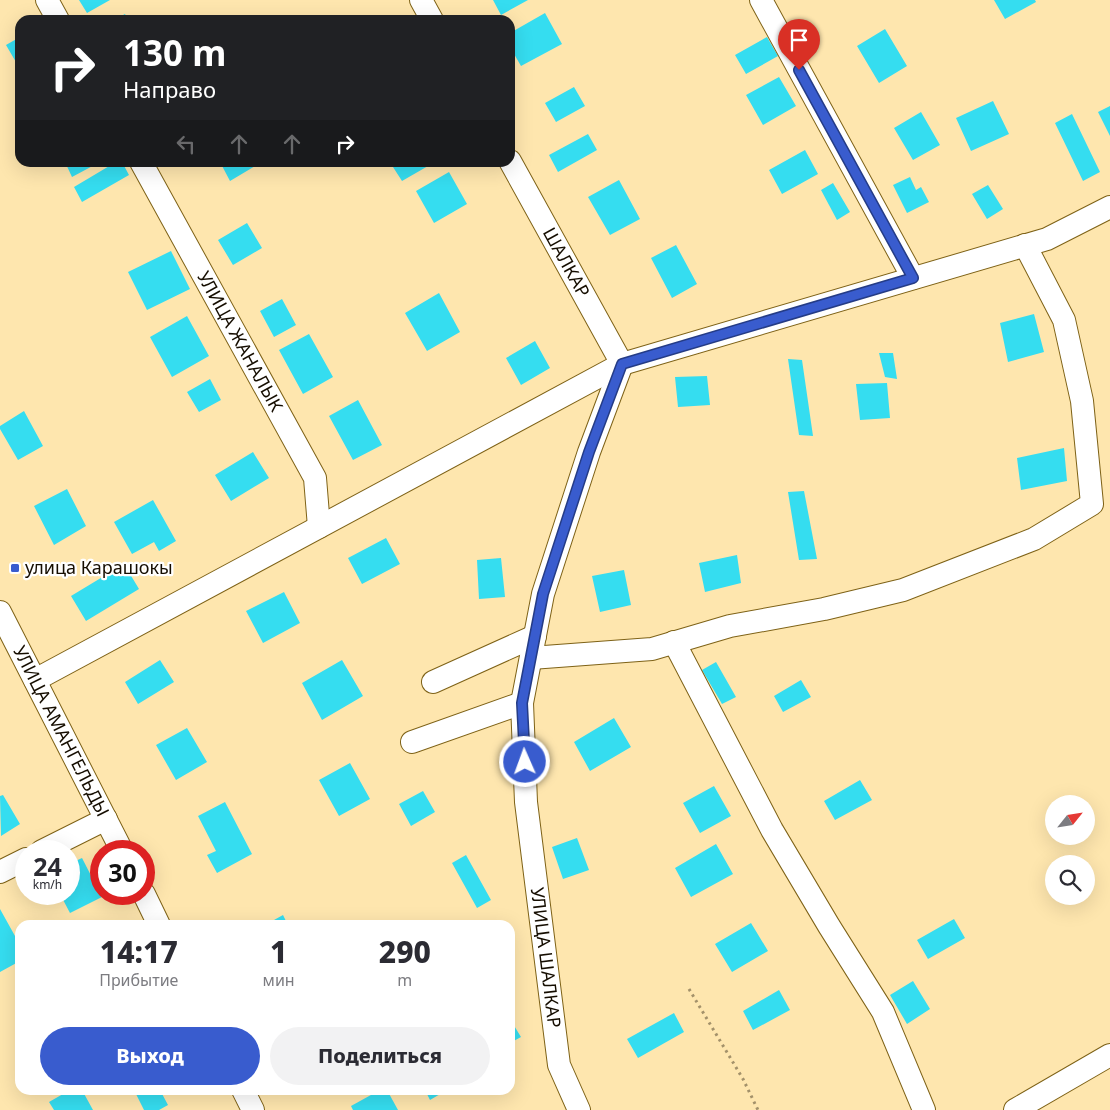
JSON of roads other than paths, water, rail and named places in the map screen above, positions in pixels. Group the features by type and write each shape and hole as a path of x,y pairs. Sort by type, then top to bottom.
{"street":[{"path":"47,0 55,15"},
{"path":"421,0 429,15"},
{"path":"761,0 913,278"},
{"name":"УЛИЦА ЖАНАЛЫК","path":"144,167 315,478 319,527"},
{"name":"ШАЛКАР","path":"513,167 622,364"},
{"path":"35,680 622,364 1046,239 1110,207"},
{"path":"531,658 652,649 730,626 824,609 903,590 1034,539 1092,504 1082,401 1064,320 1025,245"},
{"name":"УЛИЦА ШАЛКАР","path":"579,1110 559,1065 526,802 522,703 534,636 546,586 589,452 622,364"},
{"name":"УЛИЦА АМАНГЕЛЬДЫ","path":"0,612 116,840"},
{"path":"433,682 534,636"},
{"path":"674,642 772,830 883,1012 924,1110"},
{"path":"412,742 522,703"},
{"path":"64,840 106,819"},
{"path":"0,872 15,864"},
{"path":"150,905 157,920"},
{"path":"1015,1110 1109,1057"},
{"path":"246,1095 253,1110"}],"place":[{"name":"улица Карашокы","path":"15,568"}]}
